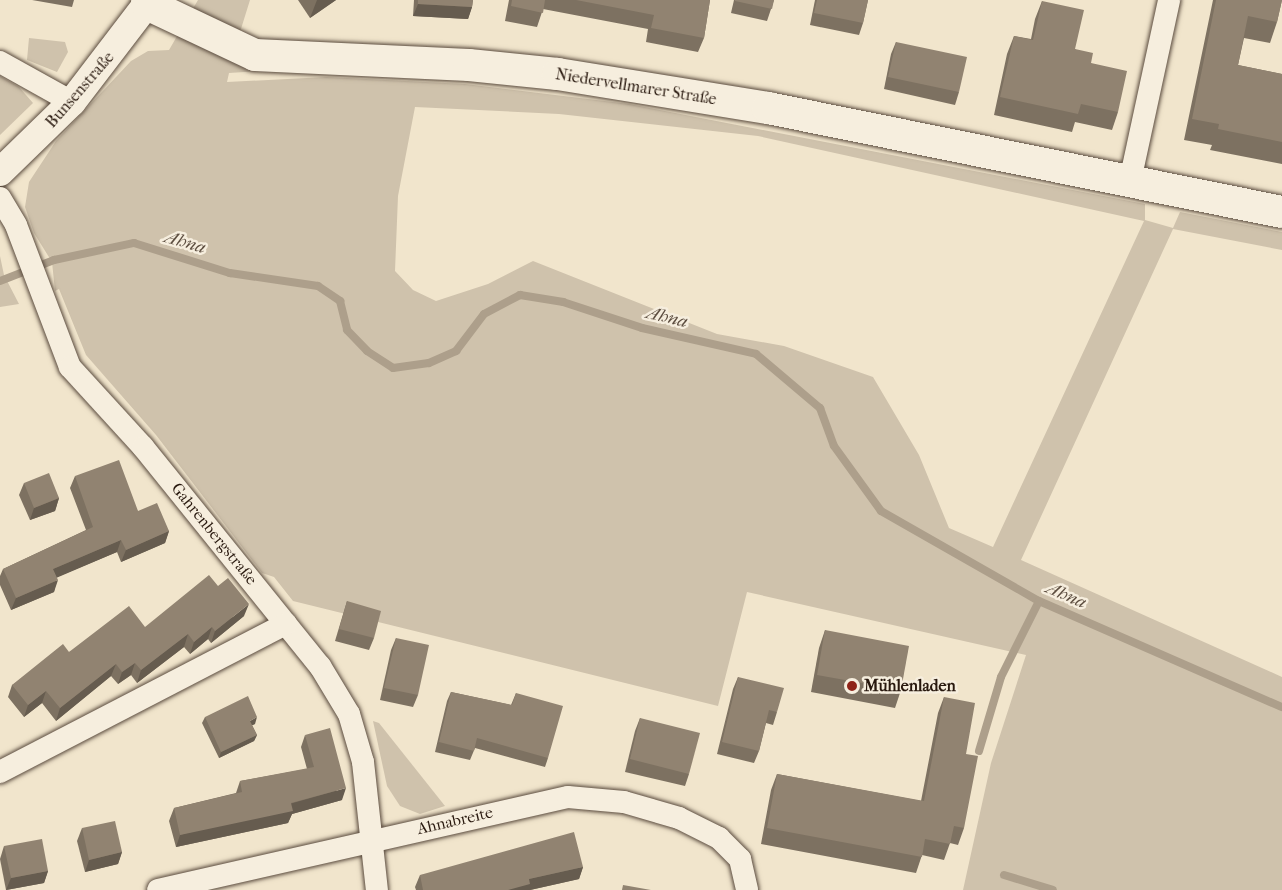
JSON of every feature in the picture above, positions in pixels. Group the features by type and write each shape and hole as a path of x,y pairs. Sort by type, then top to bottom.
{"main road":[{"name":"Niedervellmarer Straße","path":"148,2 255,55 469,65 558,74 768,108 1282,212"}],"street":[{"path":"1130,181 1169,0"},
{"name":"Bunsenstraße","path":"0,172 72,102 148,2"},
{"path":"0,62 72,102"},
{"name":"Gahrenbergstraße","path":"0,198 21,238 70,367 143,447 320,666 349,714 363,762 377,890"},
{"path":"0,772 286,624"},
{"name":"Ahnabreite","path":"158,890 568,797 624,802 679,818 719,837 740,859 747,890"}],"shaded area":[{"path":"198,0 250,0 231,61 278,70 229,73 227,82 326,77 465,84 629,104 1145,204 1145,220 1173,228 1180,212 1282,232 1282,250 1173,229 1021,560 1282,677 1282,890 963,890 991,763 1026,655 747,592 718,706 293,601 274,577 262,573 156,435 86,355 59,289 55,291 52,262 34,233 25,207 29,182 56,141 131,61 148,51 169,50","holes":["415,107 559,114 758,136 1144,221 993,547 949,528 919,455 873,377 784,346 717,334 533,261 488,284 436,301 413,290 395,271 398,196"]},
{"path":"29,38 65,42 68,52 57,72 27,60"},
{"path":"0,76 19,87 33,103 0,135"},
{"path":"0,256 4,275 19,304 0,307"},
{"path":"373,721 379,723 445,806 420,814 400,806 387,786"}],"building":[{"path":"418,0 473,0 472,7 418,4"},
{"path":"512,0 545,0 543,13 511,6"},
{"path":"576,0 710,0 704,38 651,28 654,15"},
{"path":"735,0 774,0 772,9"},
{"path":"817,0 868,0 863,23 814,13"},
{"path":"1216,0 1282,0 1277,22 1248,16 1238,65 1282,74 1282,142 1218,129 1219,124 1192,119"},
{"path":"1042,1 1084,10 1075,49 1093,53 1091,63 1127,71 1118,112 1081,104 1078,114 1000,97 1014,36 1033,40"},
{"path":"896,42 967,57 959,92 888,77"},
{"path":"119,460 138,511 157,503 169,531 126,550 121,540 53,569 58,580 16,598 3,569 93,527 75,476"},
{"path":"49,473 59,498 34,508 24,483"},
{"path":"209,575 218,586 228,578 249,604 215,631 212,627 194,642 188,634 141,670 135,663 122,672 116,664 60,708 46,691 28,705 12,685 63,644 69,652 129,606 145,627"},
{"path":"347,601 381,611 374,638 339,629"},
{"path":"825,630 909,646 901,690 817,675"},
{"path":"396,638 429,645 418,695 384,688"},
{"path":"738,677 784,688 777,712 769,710 759,751 722,742"},
{"path":"451,692 512,705 516,693 563,706 548,758 477,738 474,751 439,742"},
{"path":"248,696 257,717 250,721 257,735 221,752 205,717"},
{"path":"944,697 975,703 966,754 978,756 964,828 954,826 950,844 925,839 922,857 767,828 777,774 924,801"},
{"path":"640,718 700,733 689,774 630,759"},
{"path":"330,728 346,788 291,803 293,811 180,835 174,808 242,792 240,781 314,767 305,735"},
{"path":"115,821 122,852 89,860 82,828"},
{"path":"574,832 583,867 529,879 530,884 508,890 423,890 420,875"},
{"path":"42,839 48,871 11,878 4,846"},
{"path":"623,885 651,890 622,890"}],"waterway":[{"name":"Ahna","path":"0,281 54,260 134,243 230,273 318,286 340,301 347,330 367,351 393,368 429,363 456,351 484,314 520,295 563,302 642,328 756,354 820,408 834,446 881,511 1039,601 1282,707"},
{"path":"979,751 1001,677 1039,601"},
{"path":"1004,875 1053,890"}],"place":[{"name":"Mühlenladen","path":"852,686"}]}
